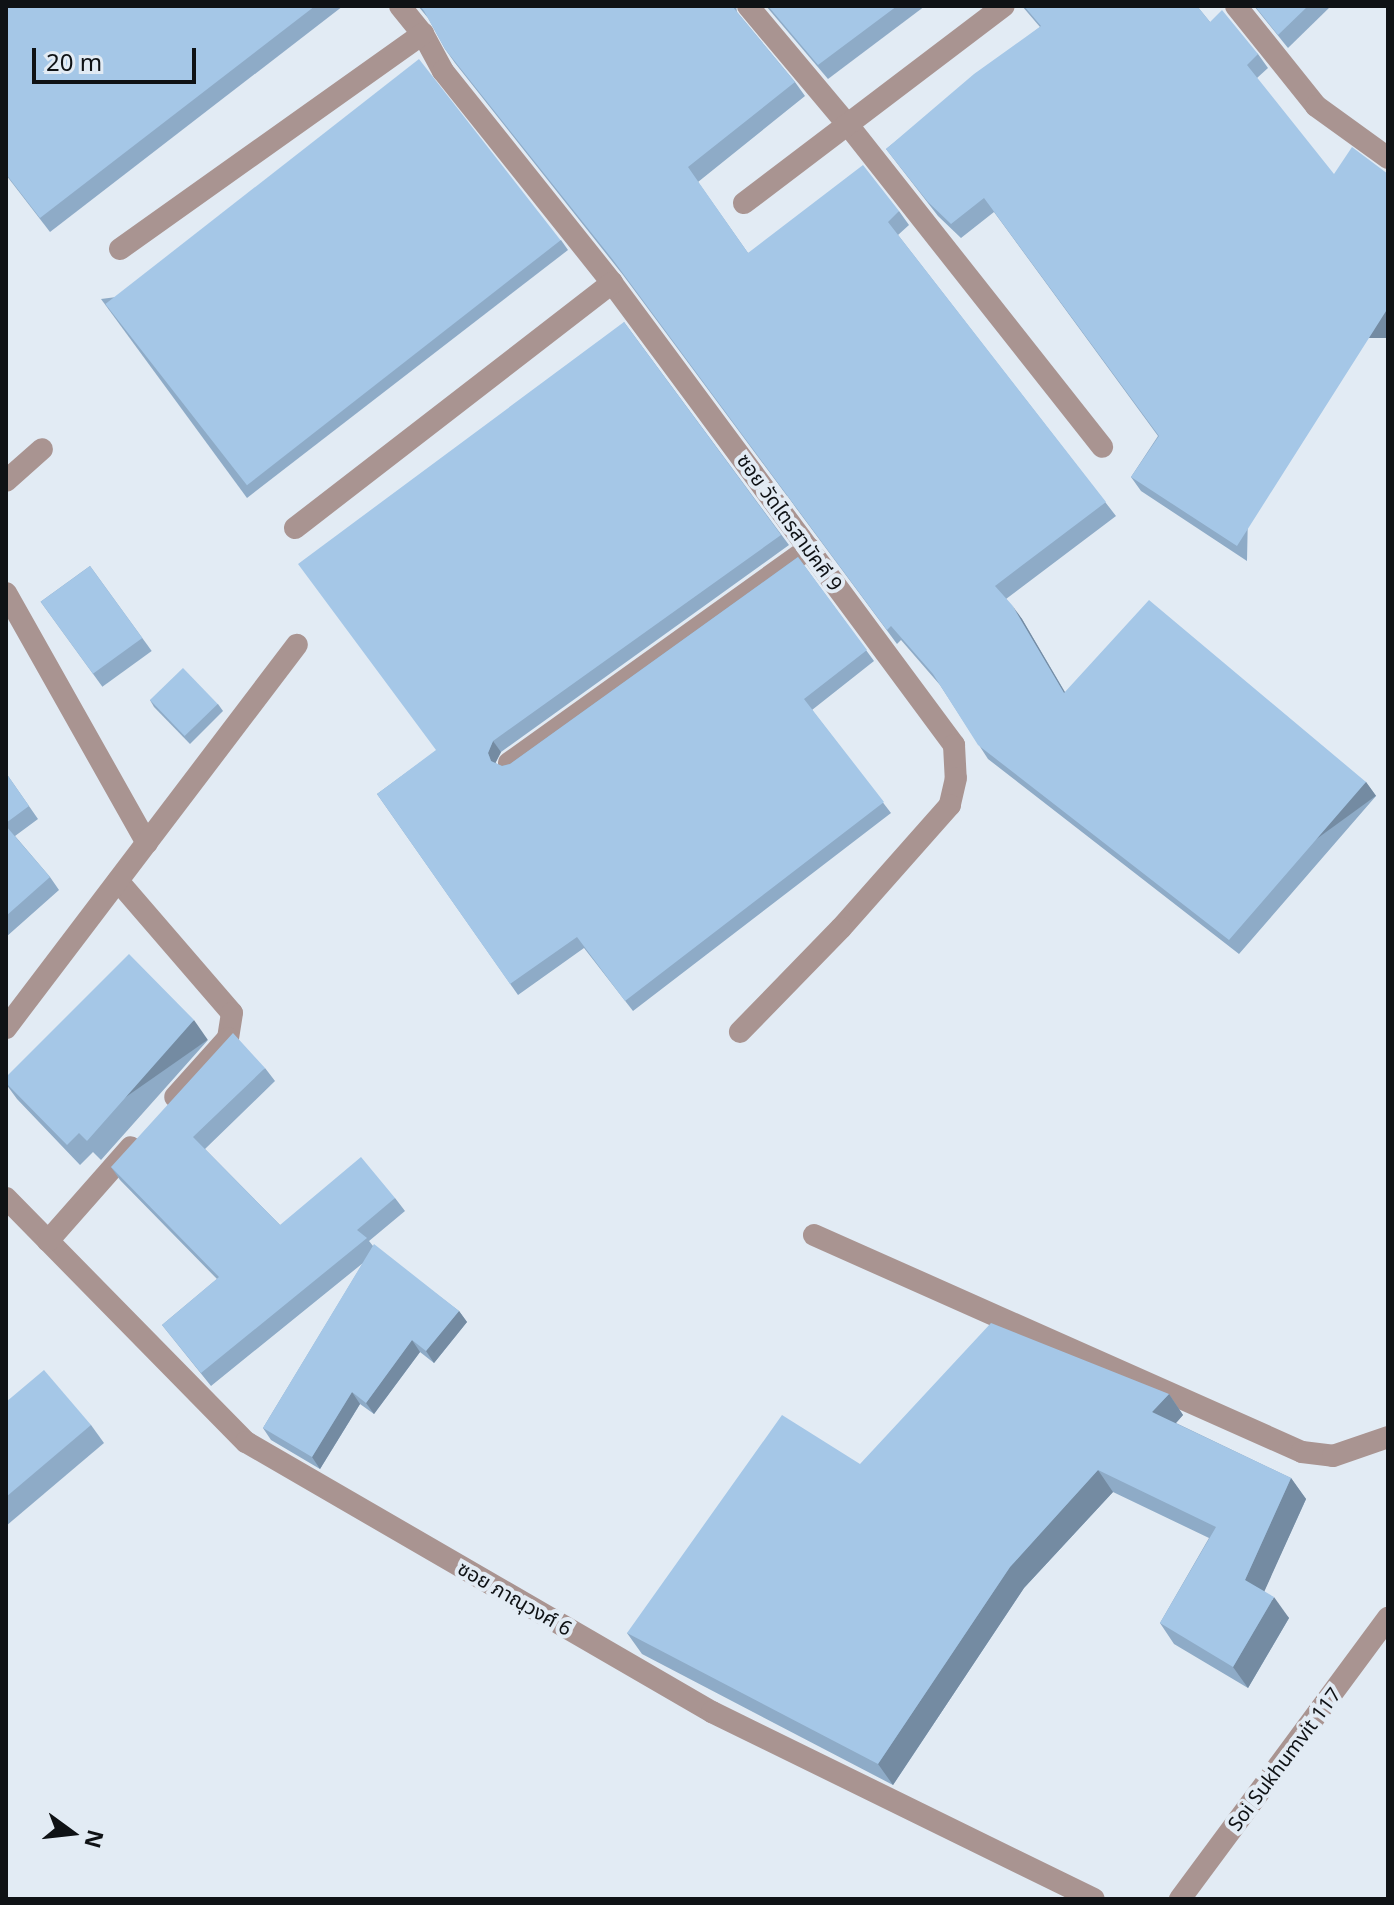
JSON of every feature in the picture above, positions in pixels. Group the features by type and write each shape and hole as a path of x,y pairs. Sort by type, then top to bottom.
{"street":[{"name":"ซอย วัดไตรสามัคคี 9","path":"400,6 423,34 443,71 612,283 954,745 956,778 950,805 930,831 740,1032"},
{"path":"748,6 848,125 1102,447"},
{"path":"744,203 1004,6"},
{"path":"1236,6 1316,106 1388,158"},
{"path":"120,249 423,34"},
{"path":"295,528 612,283"},
{"path":"6,481 42,449"},
{"path":"509,763 809,548"},
{"path":"6,593 147,843"},
{"path":"6,1028 297,645"},
{"path":"118,881 232,1013 228,1038 164,1109"},
{"path":"48,1241 143,1133"},
{"name":"ซอย ภาณุวงศ์ 6","path":"6,1198 246,1442 712,1712 1094,1899"},
{"path":"814,1235 1302,1452 1333,1456 1388,1437"},
{"name":"Soi Sukhumvit 117","path":"1180,1899 1388,1618"}],"building":[{"path":"6,6 315,6 40,218 6,174"},
{"path":"420,6 732,6 795,82 688,167 748,253 863,165 899,211 888,222 1106,502 995,586 1012,605 1064,693 1149,600 1366,782 1229,940 978,745 933,674 891,626 887,630 613,260 445,49"},
{"path":"768,6 897,6 818,65"},
{"path":"1024,6 1197,6 1210,22 1222,10 1258,54 1247,65 1334,174 1352,147 1388,174 1388,308 1237,546 1131,477 1159,436 984,198 951,224 928,202 886,149 974,74 1041,26"},
{"path":"1255,6 1308,6 1278,35"},
{"path":"419,59 561,240 247,485 105,304"},
{"path":"624,322 781,535 493,741 488,753 491,761 502,766 510,764 798,557 867,650 804,699 884,802 625,1001 577,937 510,984 377,794 436,750 298,564"},
{"path":"90,566 142,638 93,674 41,602"},
{"path":"183,668 218,704 185,736 150,700"},
{"path":"6,773 29,806 6,823"},
{"path":"6,826 50,877 6,916"},
{"path":"129,954 194,1020 87,1141 79,1133 67,1145 6,1083 6,1077"},
{"path":"233,1033 265,1068 193,1137 280,1225 361,1157 395,1198 357,1230 367,1238 201,1373 162,1325 219,1277 111,1167"},
{"path":"374,1244 459,1311 426,1351 412,1340 366,1403 352,1392 312,1457 263,1428"},
{"path":"991,1323 1169,1394 1152,1412 1291,1478 1245,1580 1274,1597 1233,1667 1160,1623 1216,1527 1098,1470 1010,1567 878,1764 627,1633 782,1415 860,1464"},
{"path":"44,1370 91,1425 6,1497 6,1402"}]}
